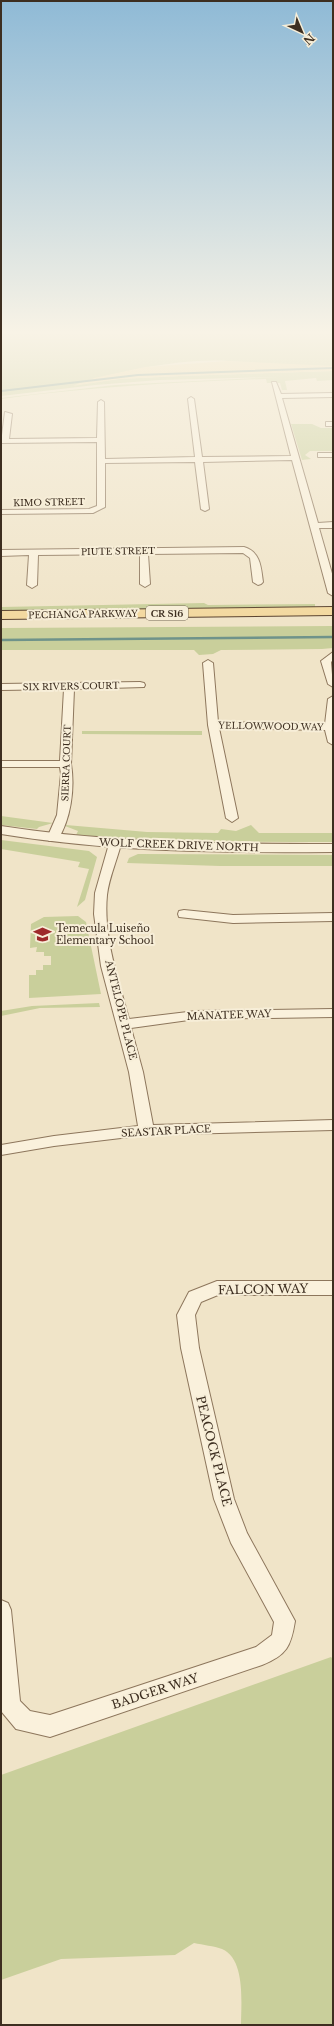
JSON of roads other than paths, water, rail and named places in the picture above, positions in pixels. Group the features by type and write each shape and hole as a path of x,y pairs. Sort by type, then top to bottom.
{"main road":[{"name":"PECHANGA PARKWAY","path":"1,615 333,611"},
{"name":"PECHANGA PARKWAY","path":"1,623 333,621"}],"street":[{"path":"6,427 3,441 100,440"},
{"path":"100,427 100,460 295,458"},
{"path":"195,427 205,509"},
{"path":"286,427 333,593"},
{"path":"322,455 333,455"},
{"name":"KIMO STREET","path":"1,512 97,510 101,507 100,460"},
{"path":"314,526 333,525"},
{"name":"PIUTE STREET","path":"1,553 235,550 251,552 254,556 258,582"},
{"path":"144,551 145,584"},
{"path":"32,586 34,553"},
{"path":"332,656 326,661 333,684"},
{"path":"208,663 213,725 232,818"},
{"name":"SIX RIVERS COURT","path":"1,687 140,685"},
{"name":"SIERRA COURT","path":"53,838 63,815 67,774 65,764 69,686"},
{"path":"333,699 330,727 333,742"},
{"name":"YELLOWWOOD WAY","path":"213,725 330,727"},
{"path":"1,764 65,764"},
{"name":"WOLF CREEK DRIVE NORTH","path":"1,830 53,838 115,844 223,848 333,848"},
{"name":"ANTELOPE PLACE","path":"115,844 101,893 100,914 108,966 136,1072 146,1130"},
{"path":"184,914 233,918 333,917"},
{"name":"MANATEE WAY","path":"124,1024 196,1015 333,1013"},
{"name":"SEASTAR PLACE","path":"1,1150 54,1141 146,1130 333,1125"},
{"name":"FALCON WAY","path":"195,1297 218,1288 333,1288"},
{"name":"PEACOCK PLACE","path":"195,1297 186,1315 190,1348 224,1499 238,1537 286,1622 281,1641"},
{"name":"BADGER WAY","path":"1,1610 10,1706 24,1721 50,1726 262,1655 281,1641"}],"waterway":[{"path":"1,640 333,637"}],"place":[{"name":"Temecula Luiseño Elementary School","path":"43,934"}]}
